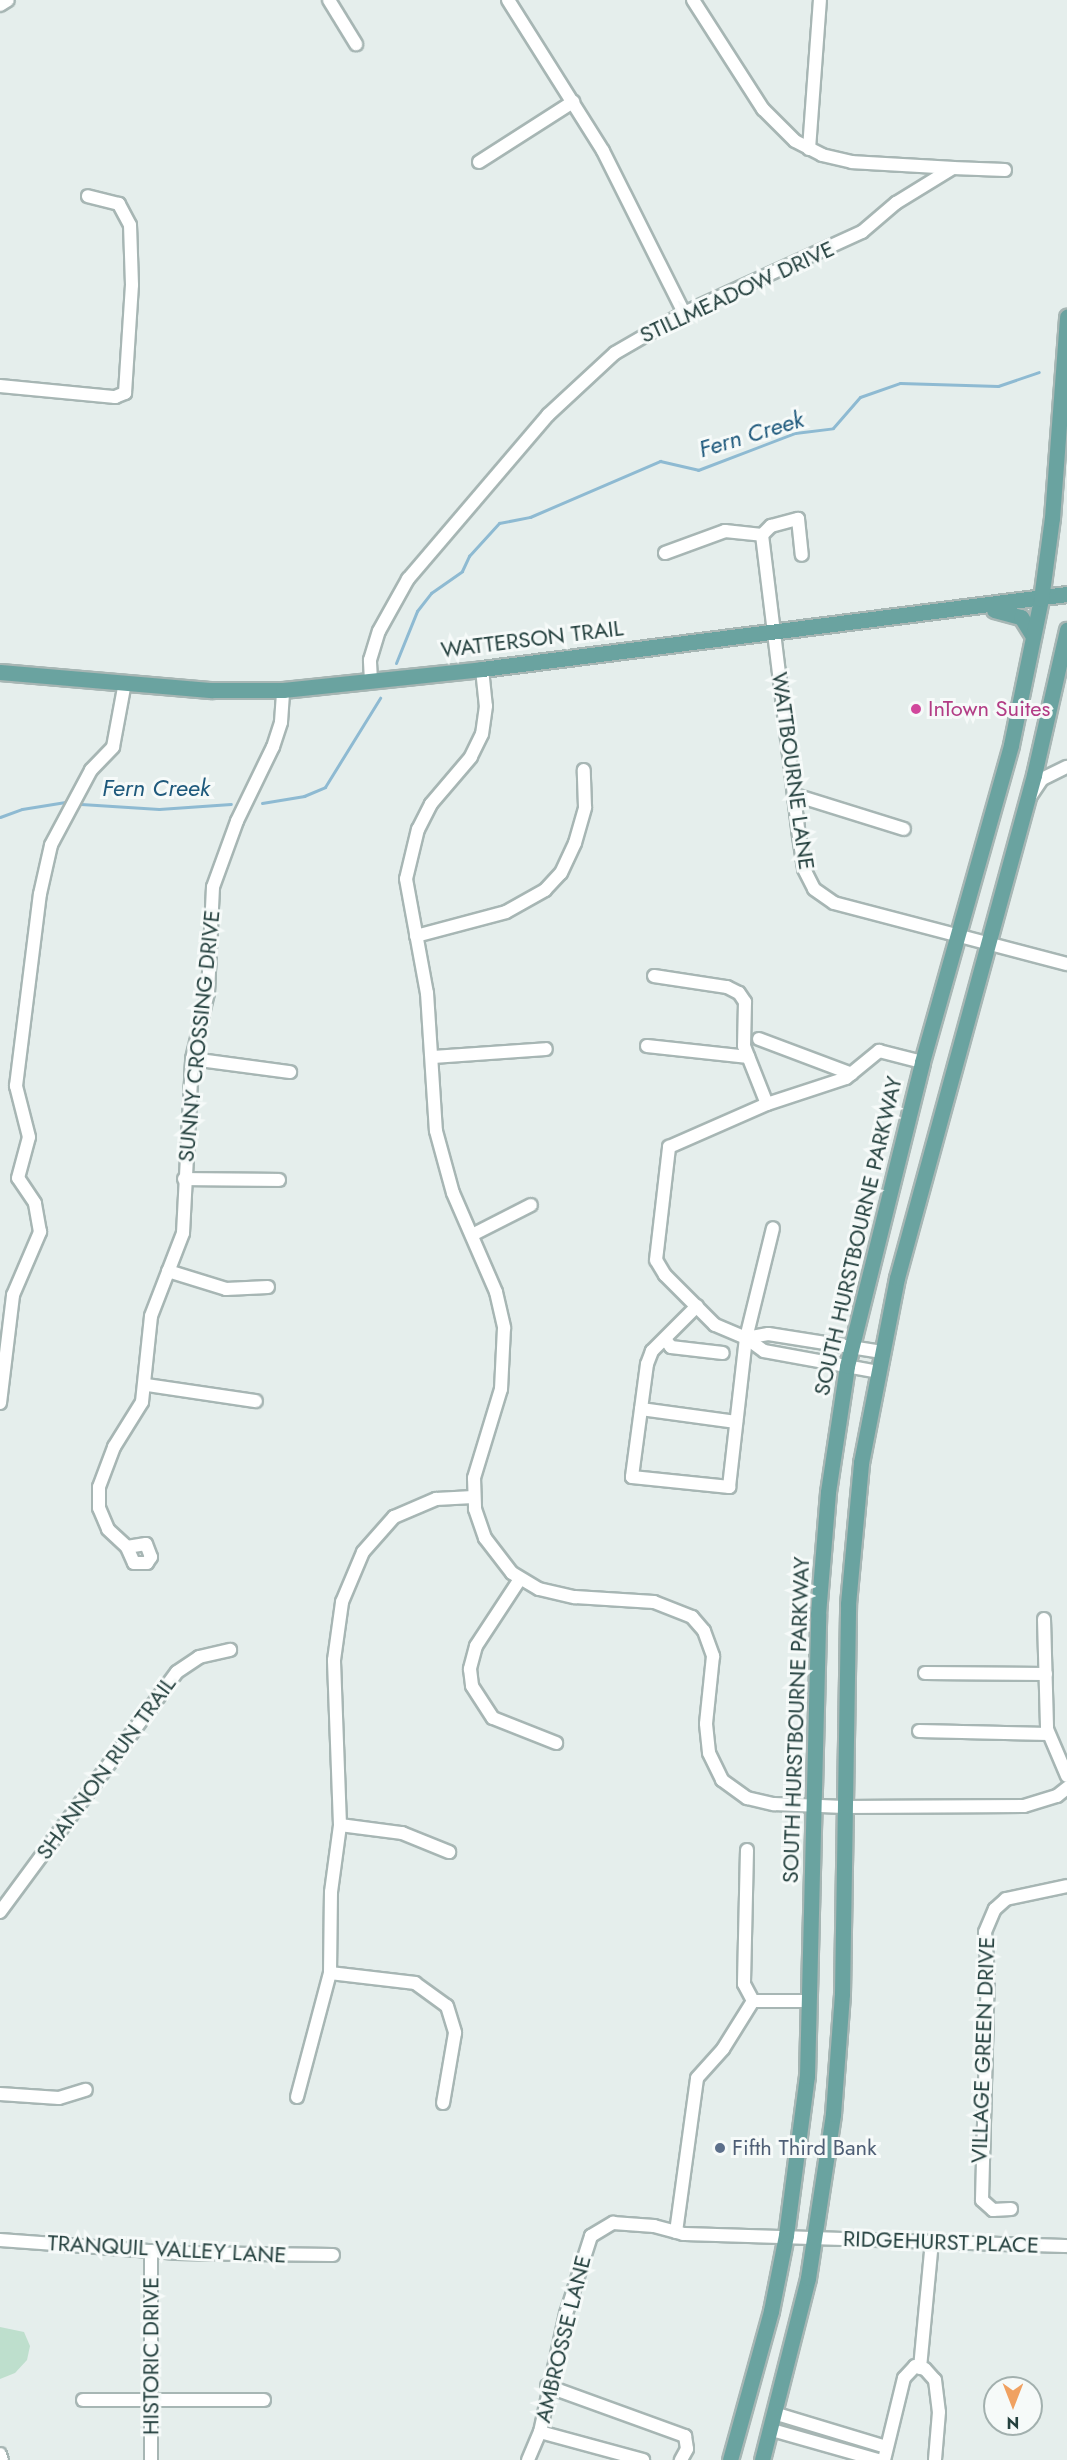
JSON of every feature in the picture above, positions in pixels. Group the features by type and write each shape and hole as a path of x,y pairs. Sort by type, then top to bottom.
{"main road":[{"name":"SOUTH HURSTBOURNE PARKWAY","path":"730,2460 771,2311 786,2235 807,2076 818,1614 828,1492 847,1366 922,1062 1011,745 1034,636 1052,518 1067,317"},
{"name":"WATTERSON TRAIL","path":"0,672 125,682 282,690 482,669 1067,594"},
{"path":"970,607 1013,613 1034,636"},
{"name":"SOUTH HURSTBOURNE PARKWAY","path":"762,2460 777,2414 815,2237 833,2114 842,1994 844,1807 854,1529 878,1372 897,1278 1026,803 1067,630"}],"street":[{"path":"0,5 8,0"},
{"path":"329,0 356,44"},
{"path":"508,0 573,102 639,217 684,313"},
{"path":"693,0 771,119 787,135 809,149 852,162 1005,170"},
{"path":"809,149 820,0"},
{"path":"479,162 573,102"},
{"name":"STILLMEADOW DRIVE","path":"371,681 372,654 396,596 513,453 572,391 615,353 684,313 846,241 953,168"},
{"path":"0,386 122,396 132,285 130,225 119,204 88,196"},
{"path":"665,553 725,531 762,536 771,526 798,519 802,555"},
{"name":"WATTBOURNE LANE","path":"762,536 804,870 824,897 1067,964"},
{"path":"482,669 486,706 482,735 471,757 431,804 412,844 406,879 433,1058 438,1140 453,1193 496,1292 505,1340 501,1389 478,1456 473,1497 485,1538 496,1556 520,1579 559,1595 654,1602 692,1617 704,1631 713,1656 707,1740 722,1780 736,1792 761,1802 814,1806 1024,1806 1058,1796 1067,1788"},
{"path":"0,1403 13,1295 40,1232 34,1203 18,1178 29,1137 16,1086 40,894 51,845 91,771 113,747 125,682"},
{"name":"SUNNY CROSSING DRIVE","path":"127,1547 108,1529 102,1516 99,1486 106,1464 136,1416 147,1386 151,1316 183,1233 192,1059 208,993 213,887 237,821 273,747 281,722 282,690"},
{"path":"1026,803 1042,779 1067,767"},
{"path":"416,936 506,912 545,890 561,873 575,843 585,807 584,770"},
{"path":"795,795 904,829"},
{"path":"654,976 727,987 739,993 745,1002 742,1033 748,1057 767,1104"},
{"path":"759,1039 852,1074"},
{"path":"647,1046 748,1057"},
{"path":"433,1058 546,1049"},
{"path":"878,1372 764,1351 746,1338 715,1325 697,1306 656,1260 669,1147 767,1104 852,1074 879,1052 922,1062"},
{"path":"192,1059 290,1072"},
{"path":"184,1179 279,1180"},
{"path":"472,1235 531,1205"},
{"path":"697,1306 665,1339 647,1364 632,1477 729,1487 746,1338 772,1228"},
{"path":"168,1271 226,1289 268,1287"},
{"path":"746,1338 768,1334 882,1352"},
{"path":"665,1339 671,1347 723,1353"},
{"path":"147,1386 256,1401"},
{"path":"641,1409 736,1422"},
{"path":"297,2097 330,1973 332,1892 340,1825 334,1660 338,1622 347,1586 363,1552 394,1517 435,1499 473,1497"},
{"path":"520,1579 476,1646 470,1669 472,1686 493,1718 556,1743"},
{"path":"1044,1619 1048,1734 1067,1776"},
{"name":"SHANNON RUN TRAIL","path":"0,1912 177,1672 199,1657 230,1650"},
{"path":"925,1673 1046,1674"},
{"path":"920,1731 1048,1734"},
{"path":"340,1825 402,1833 449,1852"},
{"path":"747,1850 744,1984 753,2001"},
{"name":"VILLAGE GREEN DRIVE","path":"1011,2210 993,2210 982,2200 988,1976 985,1932 995,1909 1006,1899 1067,1886"},
{"path":"330,1973 415,1983 447,2006 455,2033 443,2103"},
{"path":"753,2001 810,2001"},
{"path":"676,2232 697,2078 723,2049 753,2001"},
{"path":"0,2094 59,2098 86,2090"},
{"name":"AMBROSSE LANE","path":"528,2460 540,2432 547,2386 591,2236 622,2221 676,2232 786,2235"},
{"name":"RIDGEHURST PLACE","path":"786,2235 1067,2246"},
{"name":"TRANQUIL VALLEY LANE","path":"0,2240 151,2251 333,2255"},
{"path":"920,2368 932,2242"},
{"name":"HISTORIC DRIVE","path":"151,2251 151,2460"},
{"path":"884,2460 904,2378 915,2366 935,2380 939,2412 935,2460"},
{"path":"547,2386 685,2436 687,2449 681,2460"},
{"path":"83,2400 264,2400"},
{"path":"777,2414 886,2447"},
{"path":"772,2430 878,2460"},
{"path":"540,2432 643,2460"},
{"path":"0,2454 2,2460"}],"green space":[{"path":"0,2327 24,2332 30,2346 27,2360 15,2373 0,2379"}],"waterway":[{"name":"Fern Creek","path":"396,663 417,611 431,593 462,571 469,556 499,523 530,517 660,461 698,470 795,433 833,428 860,397 900,383 998,386 1039,372"},
{"name":"Fern Creek","path":"262,803 304,796 325,787 380,698"},
{"name":"Fern Creek","path":"0,817 22,809 65,802"},
{"name":"Fern Creek","path":"81,804 159,809 231,804"}],"place":[{"name":"InTown Suites","path":"916,709"},
{"name":"Fifth Third Bank","path":"720,2148"}]}
